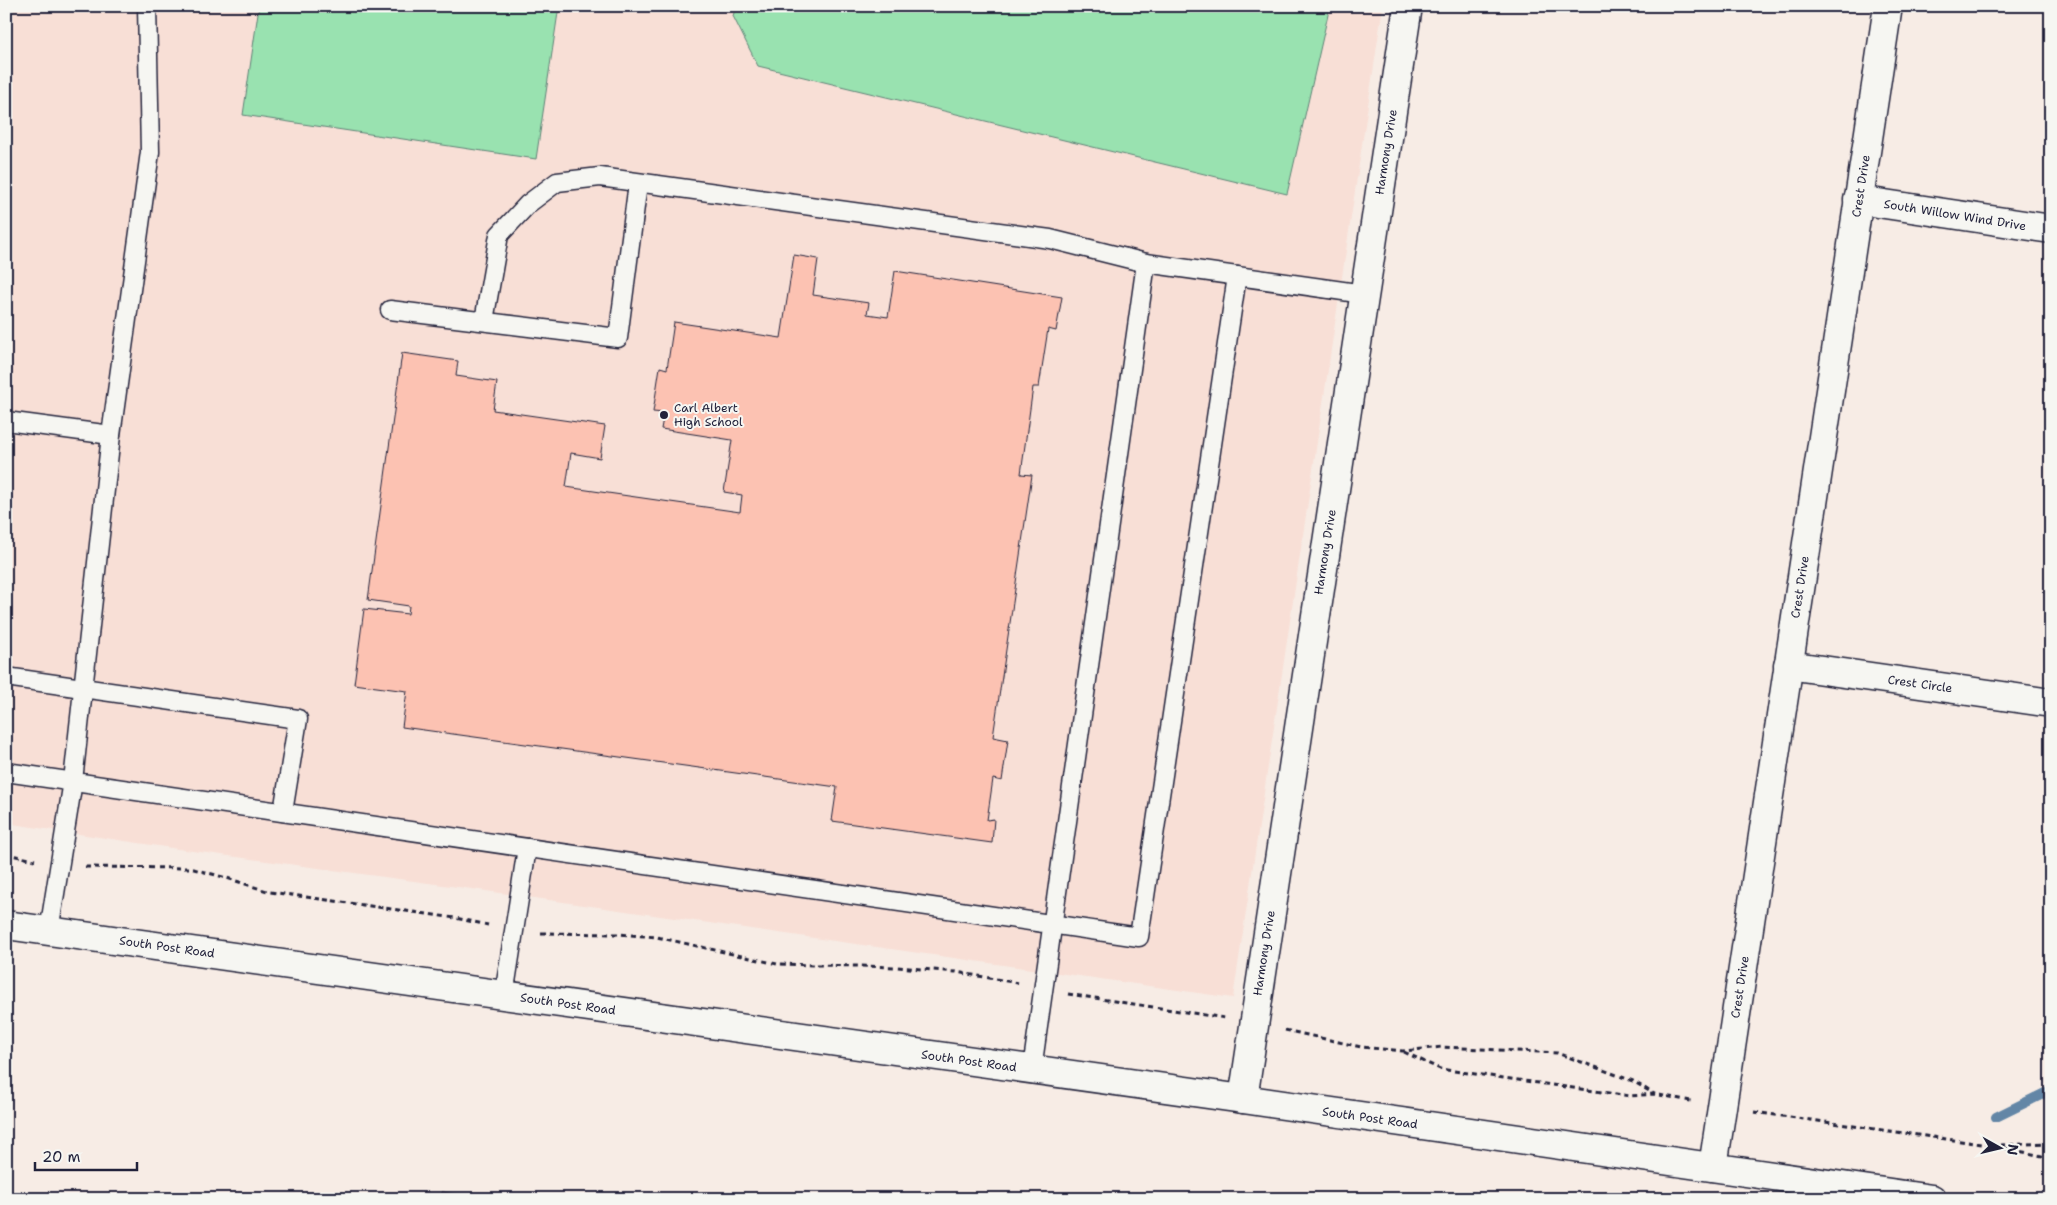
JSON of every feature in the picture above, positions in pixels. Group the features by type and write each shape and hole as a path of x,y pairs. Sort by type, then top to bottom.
{"street":[{"name":"Harmony Drive","path":"1243,1099 1408,6"},
{"name":"Crest Drive","path":"1713,1167 1888,6"},
{"name":"South Willow Wind Drive","path":"1858,200 2051,229"},
{"name":"Crest Circle","path":"1788,665 2051,703"},
{"name":"South Post Road","path":"6,925 1243,1099 1932,1199"}],"lane":[{"path":"49,931 73,781 111,435 150,152 147,6"},
{"path":"484,321 499,236 528,204 557,182 600,177 1050,239 1146,263 1364,294"},
{"path":"390,310 618,338 638,183"},
{"path":"1032,1069 1146,263"},
{"path":"6,772 1139,937 1237,276"},
{"path":"6,421 111,435"},
{"path":"6,677 298,719 283,812"},
{"path":"504,995 526,848"}],"path":[{"path":"6,854 60,866 190,868 270,892 553,934 576,933 656,937 777,964 897,967 997,978 1084,997 1254,1023 1361,1047 1403,1052 1442,1047 1557,1053 1633,1081 1654,1094"},
{"path":"1403,1052 1440,1069 1630,1096 1654,1094 1722,1107 1996,1146 2051,1158"},
{"path":"1996,1146 2051,1143"}],"shaded area":[{"name":"Carl Albert High School","path":"6,6 1383,6 1233,998 6,823"}],"green space":[{"path":"259,6 559,6 536,159 243,115"},
{"path":"736,6 1330,6 1287,194 758,66 733,16"}],"building":[{"path":"794,255 818,259 813,295 869,303 867,314 888,317 895,271 1062,297 1056,331 1048,329 1039,387 1033,387 1021,474 1032,475 993,737 1008,740 1002,781 993,779 987,820 994,819 992,843 832,821 837,787 402,727 407,691 354,684 364,609 408,614 409,606 368,600 402,353 458,361 456,376 497,382 493,410 605,426 600,458 571,453 566,487 740,512 742,495 724,492 732,440 661,429 664,413 653,412 660,367 667,369 674,322 781,338"},
{"path":"442,1192 490,1199 441,1199"}],"waterway":[{"path":"1996,1117 2051,1090"}],"place":[{"name":"Carl Albert High School","path":"664,415"}]}
